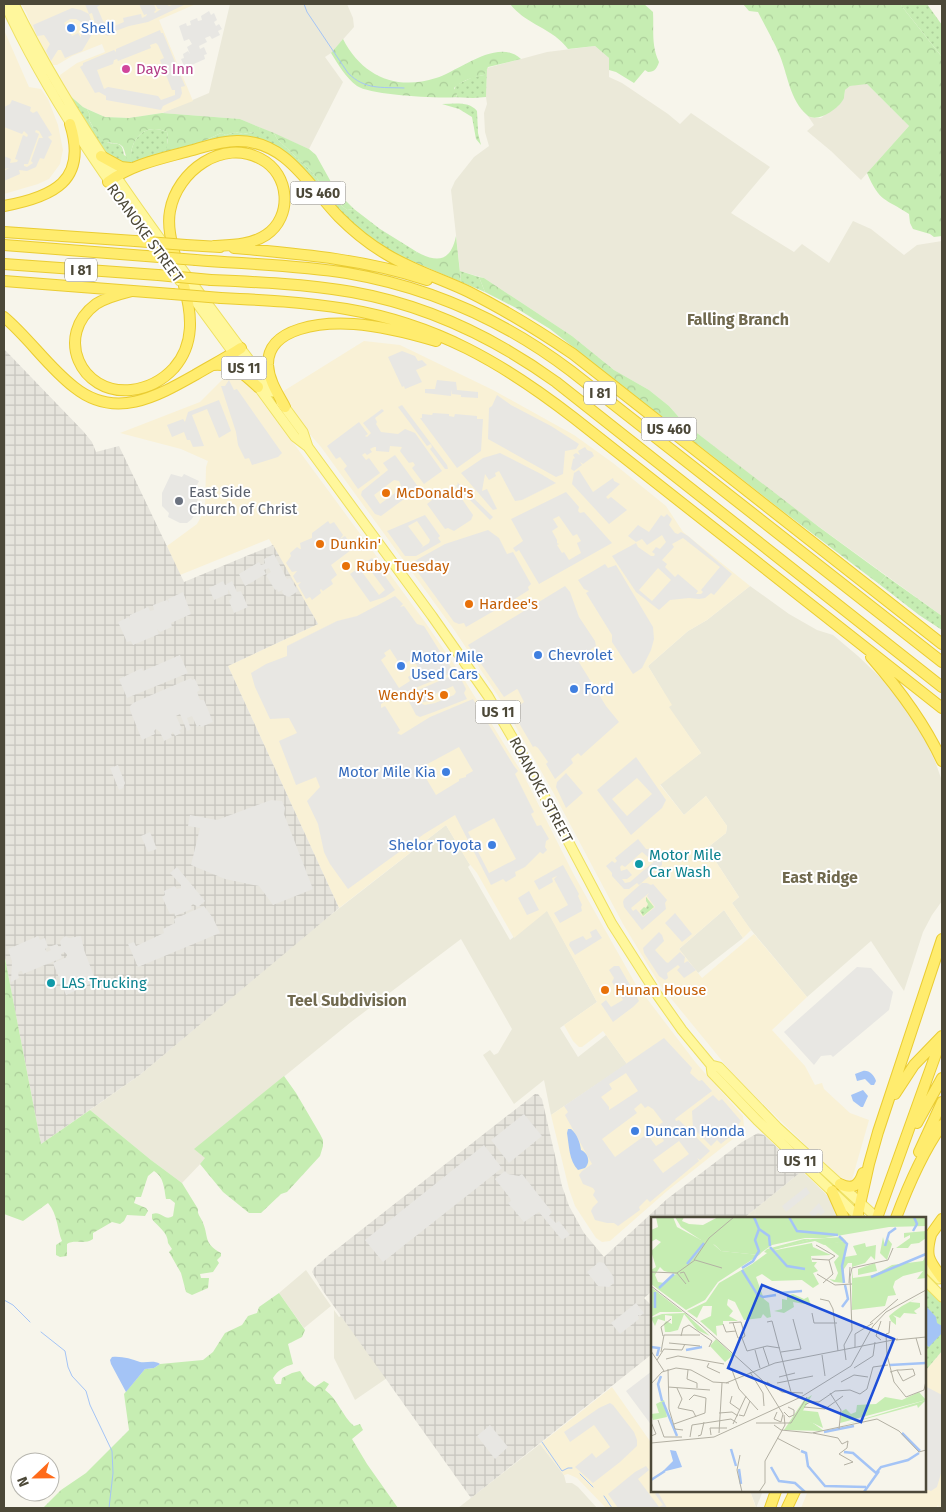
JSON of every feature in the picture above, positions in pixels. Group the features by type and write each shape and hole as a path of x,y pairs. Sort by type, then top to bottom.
{"highway":[{"path":"4,206 46,194 57,188 65,180 72,168 76,152 70,124"},
{"name":"US 460","path":"130,168 221,143 247,142 264,146 287,158 344,223 378,249 493,305 528,324 573,354 942,644"},
{"path":"176,259 170,233 170,212 176,192 183,180 200,164 219,155 244,154 260,158 272,166 281,180 285,198 281,217 276,226 261,238 240,244 214,246"},
{"path":"102,156 121,166 130,168"},
{"path":"112,179 130,168"},
{"path":"4,232 214,246 312,255 374,265 434,282 493,305"},
{"name":"I 81","path":"4,245 313,269 369,277 432,295 496,323 526,340 564,366 942,662"},
{"name":"I 81","path":"4,264 327,288 380,298 440,317 503,348 556,382 942,687"},
{"path":"4,281 307,304 366,313 420,328 476,352 546,396 942,708"},
{"path":"132,291 97,304 83,317 77,332 75,348 80,365 96,382 115,390 138,390 154,384 171,371 182,358 188,343 191,322 184,286"},
{"path":"4,317 76,389 93,398 109,402 125,404 148,399 167,391 237,350"},
{"path":"285,408 271,380 268,361 270,352 276,343 293,331 340,323 368,326 402,331 476,352"},
{"path":"212,365 235,368 258,387"},
{"path":"921,627 942,636"},
{"path":"856,639 904,696 924,725 942,761"},
{"path":"858,1217 869,1164 885,1110 942,939"},
{"path":"885,1110 914,1065 942,1036"},
{"path":"877,1217 942,1036"},
{"path":"896,1167 916,1125 942,1078"},
{"path":"909,1184 913,1165 942,1102"},
{"path":"896,1217 909,1184 925,1152 942,1125"},
{"path":"840,1184 850,1187 856,1185 869,1164"},
{"path":"832,1191 844,1217"},
{"path":"942,1219 928,1238 927,1249 932,1265 942,1278"},
{"path":"787,1508 794,1492"}],"main road":[{"name":"ROANOKE STREET","path":"5,4 20,37 70,124 176,259 237,350 258,387 295,437 308,447 488,696 544,793 612,924 663,1003 682,1030 711,1065 712,1073 755,1114 800,1148 876,1217"},
{"name":"ROANOKE STREET","path":"14,4 51,74 102,156 112,179 184,286 285,408 303,432 308,447"},
{"name":"ROANOKE STREET","path":"711,1065 719,1067 761,1118 857,1217"},
{"path":"926,1266 942,1282"},
{"path":"926,1281 942,1297"}],"shaded area":[{"path":"21,4 196,4 159,20 193,101 162,113 129,118 105,117 83,107 68,94 60,79 60,75 77,63 105,52 102,44 72,56 57,65 52,65 37,39"},
{"path":"85,4 99,4 97,7 103,21 112,27 124,22 123,18 141,14 142,18 146,16 147,14 144,15 139,4 154,4 155,13 161,9 158,9 155,4 166,4 169,6 186,4 148,22 129,26 110,33 108,36 97,29 95,26 98,24 95,23 92,13 89,14"},
{"path":"230,4 347,4 353,18 354,27 331,53 325,57 343,82 309,149 240,119 162,113 209,93"},
{"path":"72,8 89,14 92,23 91,36 82,51 65,58 61,50 58,50 51,61 46,51 50,44 44,35 37,36 33,25","holes":["70,19 76,19 81,22 81,38 78,33 72,36 64,23"]},
{"path":"209,11 211,15 214,13 217,20 214,22 216,26 219,24 222,29 218,31 220,35 212,39 210,36 205,38 207,42 199,46 200,49 204,47 207,54 204,55 205,59 185,68 181,59 184,58 183,54 188,51 190,54 187,47 192,44 189,39 184,41 179,26 186,23 187,26 191,25 190,21 197,18 198,21 202,20 201,16"},
{"path":"4,30 29,87 41,89 48,99 58,125 63,150 60,164 49,179 4,194"},
{"path":"160,30 163,33 185,86 181,87 182,93 180,98 163,106 161,110 106,100 106,96 99,92 95,93 80,67 83,63 114,50 116,52 116,49","holes":["156,43 164,58 160,60 172,90 175,90 175,95 161,100 158,96 108,87 104,89 97,70 113,64 114,60 117,59 118,61 151,48 150,45"]},
{"path":"595,46 609,58 609,77 622,83 680,124 691,113 770,167 731,213 794,252 802,244 829,263 853,221 871,229 904,255 917,245 942,241 942,616 789,505 684,423 669,406 649,390 614,370 572,336 484,278 460,271 451,190 455,181 474,157 489,146 485,132 484,113 487,104 487,68 547,52"},
{"path":"867,84 909,126 861,180 807,131 814,125 808,116 821,118 841,102 845,90 850,86"},
{"path":"12,100 31,107 30,111 33,113 37,111 52,135 48,137 52,141 44,159 40,158 36,167 27,171 19,170 20,174 4,181 4,171 9,168 4,169 4,156 11,159 10,163 17,162 18,160 15,159 23,135 27,137 28,135 24,131 22,134 4,127 4,107 10,104","holes":["36,130 39,131 43,138 39,138 31,161 33,163 27,167 24,166 24,164 28,164 39,134 35,132"]},
{"path":"364,341 400,345 493,390 574,435 613,463 666,506 683,532 750,586 707,620 688,631 648,666 672,705 669,707 701,753 660,785 684,815 706,796 727,826 726,833 707,848 739,897 732,903 751,930 743,938 724,910 679,949 702,978 754,934 807,997 772,1030 805,1066 815,1085 822,1083 824,1089 850,1113 869,1120 851,1183 842,1180 737,1079 660,985 623,924 553,792 500,699 455,631 321,447 307,431 282,392"},
{"path":"4,349 83,431 92,442 96,452 119,446 184,582 273,545 318,624 228,666 339,908 141,1074 41,1144 4,953"},
{"path":"402,351 415,356 418,361 422,360 427,365 416,370 422,382 405,389 404,386 402,387 388,357"},
{"path":"231,371 250,385 258,395 425,622 462,676 524,776 574,875 635,983 696,1063 743,1116 744,1126 738,1135 667,1191 610,1241 602,1242 596,1238 575,1206 551,1115 627,1064 603,1031 582,1047 579,1047 573,1041 564,1025 597,1002 547,911 514,938 477,873 468,862 446,825 339,908 228,666 318,624 269,539 180,575 167,546 197,524 205,510 206,467 208,461 181,449 120,433 200,402"},
{"path":"229,380 234,390 237,389 282,453 278,457 252,465 249,458 245,459 238,445 236,432 221,386 225,386"},
{"path":"437,380 456,382 457,390 478,392 478,398 461,397 461,395 452,394 452,390 451,396 425,393 425,389 435,389"},
{"path":"497,395 579,444 576,449 565,451 563,474 556,477 488,439 489,408 492,406"},
{"path":"219,400 231,431 219,438 207,409 192,415 204,446 193,447 190,440 187,440 184,432 172,437 167,425 183,419 185,422 188,412"},
{"path":"402,405 447,465 448,469 445,469 430,449 432,447 431,444 427,446 398,407"},
{"path":"382,409 384,411 375,418 381,432 398,434 405,429 415,433 442,471 424,484 412,468 415,465 413,462 409,463 400,451 402,447 390,446 389,452 376,451 376,447 374,447 370,449 372,452 362,455 366,460 369,458 380,473 358,489 344,469 347,466 340,457 336,459 327,446 359,422 368,434 365,436 367,437 371,433 363,423"},
{"path":"433,413 449,414 449,416 454,417 455,414 477,416 477,419 483,419 481,451 457,468 420,418 422,418 422,414 432,415"},
{"path":"585,447 594,456 583,464 580,462 582,465 574,471 571,469 573,459 575,458 573,455 576,453 580,455 578,451"},
{"path":"500,453 556,483 522,500 515,501 499,471 495,473 496,476 489,480 485,474 482,491 487,489 497,509 493,510 461,473 483,458"},
{"path":"395,455 419,488 381,516 375,514 361,495 362,491 388,470 383,463","holes":["394,480 399,481 402,488 380,504 374,495"]},
{"path":"579,470 593,492 613,478 614,481 620,484 606,497 608,499 611,497 627,510 609,524 572,484 574,473"},
{"path":"171,474 182,477 184,474 199,481 196,487 199,495 197,502 200,504 192,519 187,523 180,523 168,517 169,513 162,506 162,493"},
{"path":"457,482 493,517 490,520 456,486"},
{"path":"453,486 473,515 471,520 454,531 448,528 445,529 427,504"},
{"path":"566,492 579,507 578,511 580,513 584,512 612,543 539,584 519,550 516,552 513,548 523,541 511,519","holes":["559,516 573,536 577,534 581,541 577,543 581,553 569,560 557,545 559,544 552,531 558,527 553,519"]},
{"path":"667,514 672,519 669,525 675,533 681,532 688,536 732,574 714,595 711,593 705,598 670,600 659,610 636,592 612,556 636,543 638,547 654,556 655,554 652,552 656,547 660,549 666,542 662,535 647,545 642,539 636,542 628,536 638,525 649,532 661,515 664,517","holes":["683,538 720,567 701,590 703,592 701,594 696,594 698,591 678,574 675,577 665,567 667,564 662,560 674,547 672,544","658,568 671,580 652,601 639,590"]},
{"path":"425,515 440,536 438,538 441,542 416,556 405,556 387,531","holes":["417,521 430,540 429,543 421,548 423,546 408,526"]},
{"path":"328,521 330,524 334,522 343,535 340,539 345,536 351,544 349,546 351,550 331,565 337,575 331,580 333,584 323,591 321,589 321,593 312,600 310,597 306,599 298,585 301,582 297,583 293,576 297,571 292,572 286,563 291,556 290,553 297,547 301,549 300,543 312,538 312,533"},
{"path":"488,530 499,538 507,554 513,552 531,584 528,587 529,590 510,602 507,599 497,603 499,608 466,627 464,623 454,622 411,563 445,544"},
{"path":"274,554 287,579 290,578 298,591 289,597 284,595 283,590 278,592 277,589 275,590 266,575 271,572 269,568 264,570 266,574 245,586 239,574 259,562 261,565 264,564 264,559"},
{"path":"372,558 395,590 385,597 370,602 350,574","holes":["368,567 385,590 379,595 362,572"]},
{"path":"605,564 608,568 616,565 653,627 654,639 651,650 642,668 633,674 612,642 612,635 586,593 589,591 584,589 578,580"},
{"path":"223,581 225,585 232,581 237,592 241,591 248,607 234,613 229,601 232,597 228,589 228,594 214,600 209,588"},
{"path":"565,586 570,592 579,617 595,641 596,646 577,659 606,706 619,722 581,756 578,753 571,759 573,763 555,779 546,764 548,762 538,748 533,747 512,711 524,702 518,690 504,697 468,645"},
{"path":"750,586 789,614 817,630 833,635 858,656 882,679 902,704 925,740 935,761 942,781 942,901 923,932 904,991 871,941 807,997 747,925 732,903 739,897 707,848 726,833 727,826 706,796 684,815 660,784 701,753 668,707 671,705 648,666 688,631 707,620"},
{"path":"183,592 191,614 171,623 172,627 160,632 157,629 159,634 133,645 131,641 127,642 118,622 129,617 130,620 130,615 148,607 150,611 154,610 153,605 167,600 169,603 168,599"},
{"path":"395,596 403,604 400,607 404,606 417,624 424,626 446,661 443,664 447,662 451,667 448,670 451,668 454,672 396,696 390,688 388,690 392,697 381,704 381,708 385,706 400,730 397,733 401,735 430,717 473,699 518,771 515,774 534,812 531,814 537,826 541,825 549,839 546,841 545,847 547,850 543,854 540,852 525,867 515,872 516,876 506,882 503,879 491,885 455,815 424,834 348,889 330,864 324,852 318,824 307,801 320,787 316,777 296,785 279,741 297,733 289,718 270,719 255,687 251,673 266,664 287,656 287,646 337,621 357,616","holes":["390,649 399,663 404,664 413,659 419,669 408,677 410,681 399,688 381,660 386,656 384,653","459,747 473,771 436,795 420,768","494,818 516,859 489,873 468,832"]},
{"path":"180,655 188,673 127,698 119,679 142,668 143,671"},
{"path":"453,675 458,681 462,681 466,689 464,693 467,699 420,717 416,715 407,698 409,694","holes":["453,686 456,692 454,695 435,703 422,704 422,702 430,701 430,696"]},
{"path":"191,678 192,680 195,679 200,690 197,692 200,700 204,700 213,722 197,727 192,716 187,718 191,729 187,731 180,714 176,716 182,729 179,730 181,733 175,736 173,732 171,734 172,737 164,741 160,732 156,729 154,731 155,734 142,740 130,706"},
{"path":"636,757 666,800 662,808 631,835 597,790","holes":["637,778 652,794 627,816 612,799"]},
{"path":"118,765 125,783 123,788 119,790 110,768"},
{"path":"566,773 583,793 566,808 556,787 557,782"},
{"path":"271,800 282,801 285,808 284,814 313,889 273,905 259,886 225,879 191,865 200,828 188,826 190,815 217,820"},
{"path":"446,825 470,865 468,867 510,940 547,910 597,1002 560,1028 578,1057 606,1035 627,1064 551,1115 544,1080 514,1104 483,1055 490,1050 494,1055 498,1053 512,1029 461,939 351,1022 195,1149 206,1158 182,1183 90,1110 141,1074 314,928"},
{"path":"150,832 157,849 148,852 141,836"},
{"path":"638,839 646,849 659,851 662,856 662,865 639,885 637,883 629,889 624,889 606,866 612,861 615,863 617,861 615,858","holes":["642,852 648,857 656,853 658,858 630,882 625,883 622,879 627,879 632,875 627,869 621,871 620,867 622,865 625,867"]},
{"path":"563,865 579,894 582,911 560,923 554,913 568,905 554,879 557,876 552,878 553,882 539,890 534,881"},
{"path":"177,867 205,901 198,907 193,904 191,906 192,909 175,916 174,913 170,914 162,897 165,895 164,891 175,886 177,889 181,888 181,885 170,873"},
{"path":"642,883 653,884 667,900 665,903 666,909 642,930 624,907 624,899","holes":["649,893 647,896 655,907 643,917 636,909 633,911 631,908"]},
{"path":"529,891 539,910 527,915 518,898"},
{"path":"204,906 213,918 220,933 138,967 128,944 134,942 136,946 164,933 163,929 175,923 174,919"},
{"path":"724,910 743,938 698,973 679,949"},
{"path":"675,913 692,934 682,942 665,923"},
{"path":"596,929 602,938 575,955 569,945 570,942 583,936 586,940 592,937 590,932"},
{"path":"659,932 664,941 655,950 666,962 668,963 680,952 685,957 684,963 688,961 696,970 684,978 677,970 680,967 678,965 667,973 668,978 665,980 659,976 644,953 643,948"},
{"path":"38,936 40,940 45,938 48,947 45,949 47,952 51,950 49,947 57,944 59,947 61,946 60,941 65,936 69,938 81,936 84,950 96,981 66,995 53,963 67,957 67,954 64,952 61,954 62,958 23,974 20,971 18,973 19,978 11,982 12,961 8,949"},
{"path":"614,966 619,966 639,1001 613,1022 601,1004 606,1000 611,1007 623,1000 612,982 614,978 609,970"},
{"path":"857,967 871,968 893,992 889,1010 833,1057 831,1055 821,1056 814,1065 784,1032"},
{"path":"664,1038 692,1068 690,1073 699,1081 702,1080 712,1091 675,1119 676,1121 679,1120 710,1151 700,1160 697,1158 699,1161 650,1202 647,1199 639,1207 640,1210 618,1226 614,1223 595,1220 591,1211 598,1202 593,1195 595,1191 593,1188 583,1184 579,1175 592,1164 565,1115 568,1112 564,1106","holes":["626,1073 638,1091 609,1110 609,1107 601,1097 612,1089 609,1084","641,1103 645,1108 648,1106 653,1109 663,1122 655,1128 664,1141 656,1146 647,1134 615,1157 602,1139 637,1113 634,1109","679,1141 689,1154 663,1173 653,1160"]},
{"path":"535,1094 538,1094 542,1099 562,1186 569,1206 584,1233 604,1257 667,1199 742,1142 758,1133 764,1135 802,1171 745,1217 651,1217 651,1292 644,1298 651,1305 651,1355 471,1498 323,1291 312,1272 328,1256"},
{"path":"713,1095 719,1101 722,1099 741,1121 738,1125 741,1128 721,1144 717,1140 711,1146 693,1128 692,1111"},
{"path":"524,1114 542,1136 509,1163 491,1140"},
{"path":"484,1145 502,1168 383,1262 365,1240"},
{"path":"505,1171 508,1174 519,1176 522,1174 552,1212 549,1216 556,1223 559,1221 570,1235 562,1240 539,1212 524,1222 508,1203 511,1201 510,1198 495,1179"},
{"path":"802,1171 829,1197 841,1217 745,1217"},
{"path":"806,1187 810,1193 786,1212 782,1206"},
{"path":"819,1203 825,1212 821,1215 818,1213 812,1216 809,1213"},
{"path":"599,1262 604,1263 613,1276 614,1283 609,1287 598,1286 587,1272"},
{"path":"306,1270 331,1306 304,1328 279,1293"},
{"path":"636,1303 644,1313 640,1316 638,1315 639,1319 620,1334 611,1323"},
{"path":"334,1310 339,1317 341,1316 387,1378 355,1400 334,1358"},
{"path":"942,1351 942,1508 939,1508 938,1505 936,1508 801,1508 808,1492 926,1492 926,1370"},
{"path":"651,1372 651,1425 626,1391"},
{"path":"612,1387 651,1443 651,1492 750,1492 756,1508 606,1508 577,1478 568,1474 564,1475 540,1444"},
{"path":"926,1387 942,1395 942,1470 937,1487 931,1491 926,1489"},
{"path":"610,1403 634,1432 637,1446 593,1483 575,1467 592,1453 596,1458 610,1447 594,1425 570,1442 564,1432 599,1408"},
{"path":"490,1425 508,1447 495,1459 477,1436"},
{"path":"540,1444 564,1475 566,1483 572,1483 578,1487 597,1508 458,1508"},
{"path":"646,1466 649,1470 638,1479 659,1507 663,1505 655,1494 658,1492 667,1508 618,1508 608,1494 635,1472"},
{"path":"750,1492 763,1492 756,1508"}],"green space":[{"path":"510,4 644,4 653,12 654,43 659,62 652,71 648,72 645,70 634,83 609,70 609,58 595,46 568,49 555,36 523,17"},
{"path":"743,4 900,4 942,57 942,236 934,237 913,229 909,214 884,199 876,190 867,173 909,126 867,84 850,86 845,90 842,102 828,114 816,118 807,115 793,95 780,56 758,12 749,11"},
{"path":"900,4 927,4 942,25 942,57"},
{"path":"343,39 360,63 370,71 394,81 407,83 436,78 490,53 512,53 521,59 488,67 484,75 472,78 454,88 457,94 456,97 421,97 390,94 357,86 346,75 331,53"},
{"path":"487,68 486,97 473,98 451,97 456,97 457,95 454,91 456,85 473,77 484,75"},
{"path":"68,94 87,109 90,115 89,120 99,136 107,142 119,144 124,155 131,159 131,151 136,139 141,134 152,129 167,132 167,144 206,140 221,133 226,135 235,132 243,134 254,132 261,135 259,127 274,133 277,139 332,193 333,199 347,210 354,209 380,229 417,252 407,260 382,247 347,220 298,163 253,139 137,162 120,162 106,153"},
{"path":"442,104 466,104 477,111 478,133 481,145 476,139 472,117 459,109"},
{"path":"87,109 105,117 129,118 162,113 240,119 259,127 262,135 258,136 254,132 243,134 235,132 226,135 221,133 206,140 166,151 167,132 152,129 141,134 136,139 131,151 131,159 128,161 122,146 106,142 99,136 89,120 90,115"},
{"path":"274,133 309,149 316,155 336,191 354,209 347,210 333,199 332,193 277,139"},
{"path":"456,236 461,282 407,259 417,252 432,258 438,259 443,257 451,250"},
{"path":"460,271 479,277 485,292 461,282"},
{"path":"479,277 484,278 572,336 614,370 649,390 669,406 684,423 886,576 879,584 550,329 485,292"},
{"path":"886,576 942,616 942,630 879,584"},
{"path":"646,897 654,907 643,916 640,911 644,907 646,908 648,904"},
{"path":"4,953 41,1144 90,1110 182,1183 198,1209 209,1243 221,1253 217,1260 219,1263 213,1272 200,1274 201,1278 209,1278 208,1288 192,1295 186,1292 181,1273 169,1252 172,1249 168,1239 152,1219 152,1214 155,1213 167,1218 173,1216 175,1203 170,1199 166,1199 162,1180 154,1171 148,1176 141,1197 136,1197 134,1203 146,1208 148,1211 145,1216 127,1215 120,1224 112,1222 93,1233 93,1239 90,1241 67,1244 67,1256 60,1257 56,1255 56,1245 62,1241 56,1217 48,1203 23,1221 4,1214"},
{"path":"284,1076 320,1134 323,1146 320,1156 287,1192 281,1194 261,1213 249,1213 223,1192 200,1164 205,1158 194,1149"},
{"path":"926,1287 942,1303 942,1351 926,1370"},
{"path":"279,1293 305,1330 302,1337 288,1344 293,1364 275,1375 273,1378 276,1384 281,1384 282,1378 300,1371 307,1381 315,1387 324,1381 329,1384 325,1390 354,1426 360,1424 363,1430 352,1439 398,1508 43,1508 49,1502 60,1502 60,1491 86,1473 129,1430 124,1394 145,1369 154,1368 160,1364 203,1360 213,1352 225,1333 242,1325 248,1316 257,1313 259,1307"}],"water":[{"path":"863,1071 873,1075 876,1081 874,1085 871,1085 865,1079 857,1081 855,1074"},
{"path":"863,1090 868,1096 863,1107 861,1107 853,1101 851,1095"},
{"path":"568,1129 575,1133 581,1150 587,1155 588,1163 585,1168 578,1170 571,1158"},
{"path":"926,1306 936,1317 937,1323 942,1326 942,1333 929,1347 926,1345"},
{"path":"112,1357 123,1357 140,1362 160,1364 154,1368 145,1369 126,1392 111,1364 110,1360"}],"waterway":[{"path":"304,4 307,12 348,73 367,85 404,88"},
{"path":"4,1300 13,1305 30,1322"},
{"path":"41,1332 65,1351 72,1376 86,1391 90,1405 112,1451 113,1473 109,1508"},
{"path":"542,1442 562,1471 572,1468"},
{"path":"580,1474 593,1487"},
{"path":"604,1496 612,1508"}],"place":[{"name":"Shell","path":"71,28"},
{"name":"Days Inn","path":"126,69"},
{"name":"McDonald's","path":"386,493"},
{"name":"East Side Church of Christ","path":"179,501"},
{"name":"Dunkin'","path":"320,544"},
{"name":"Ruby Tuesday","path":"346,566"},
{"name":"Hardee's","path":"469,604"},
{"name":"Chevrolet","path":"538,655"},
{"name":"Motor Mile Used Cars","path":"401,666"},
{"name":"Ford","path":"574,689"},
{"name":"Wendy's","path":"444,695"},
{"name":"Motor Mile Kia","path":"446,772"},
{"name":"Shelor Toyota","path":"492,845"},
{"name":"Motor Mile Car Wash","path":"639,864"},
{"name":"LAS Trucking","path":"51,983"},
{"name":"Hunan House","path":"605,990"},
{"name":"Duncan Honda","path":"635,1131"}],"district":[{"name":"Falling Branch","path":"738,319"},
{"name":"East Ridge","path":"820,877"},
{"name":"Teel Subdivision","path":"347,1000"}]}
